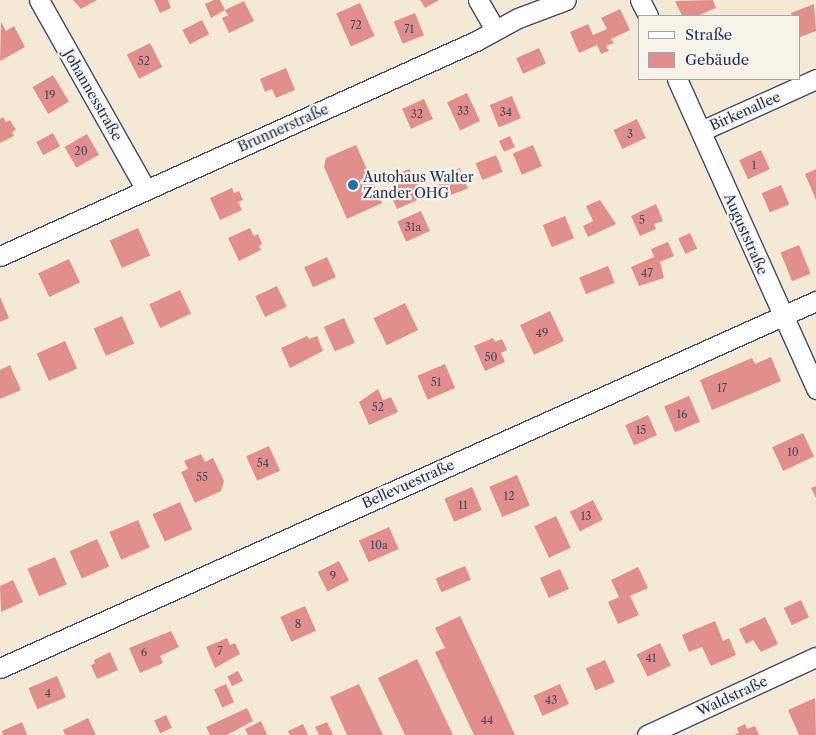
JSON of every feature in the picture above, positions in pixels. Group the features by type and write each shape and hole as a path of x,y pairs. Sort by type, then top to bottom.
{"street":[{"name":"Johannesstraße","path":"39,0 146,190"},
{"path":"478,0 496,30"},
{"name":"Brunnerstraße","path":"0,256 496,30 566,0"},
{"path":"640,0 648,15"},
{"name":"Birkenallee","path":"701,130 816,79"},
{"name":"Auguststraße","path":"677,80 816,389"},
{"name":"Bellevuestraße","path":"0,668 816,301"},
{"name":"Waldstraße","path":"647,735 816,657"}],"building":[{"path":"73,0 97,0 81,9"},
{"path":"154,0 168,0 171,8 160,13"},
{"path":"214,0 220,0 225,10 211,18 205,4"},
{"path":"420,0 439,0 425,8"},
{"path":"713,0 716,8 699,15 682,15 675,1"},
{"path":"244,1 254,21 229,33 222,18 228,15 225,10"},
{"path":"360,3 375,36 351,46 336,14"},
{"path":"814,4 816,31 801,37 801,15 792,15 791,13"},
{"path":"620,9 630,30 611,39 614,43 606,46 609,51 601,54 597,45 579,53 570,32 588,24 593,35 607,29 601,18"},
{"path":"415,13 424,35 403,44 394,22"},
{"path":"202,20 209,34 190,44 182,30"},
{"path":"1,22 6,31 14,26 25,47 0,61"},
{"path":"150,43 162,67 139,79 127,55"},
{"path":"539,48 546,64 523,74 516,58"},
{"path":"286,68 295,90 276,98 272,89 265,92 260,79"},
{"path":"53,75 69,102 48,114 32,87"},
{"path":"467,93 480,121 460,130 447,102"},
{"path":"512,96 521,118 499,127 490,105"},
{"path":"424,99 433,119 411,129 402,109"},
{"path":"3,117 6,122 10,120 16,130 12,132 14,136 0,143 0,119"},
{"path":"637,119 646,138 622,149 613,130"},
{"path":"53,133 60,146 43,155 36,142"},
{"path":"87,134 99,155 76,168 64,147"},
{"path":"510,136 515,147 504,152 499,141"},
{"name":"Autohaus Walter Zander OHG","path":"356,145 382,203 347,219 324,167 326,158"},
{"path":"533,145 542,166 522,175 513,154"},
{"path":"761,150 770,169 748,179 739,160"},
{"path":"496,155 503,172 482,180 476,163"},
{"path":"460,168 468,189 444,198 436,177"},
{"path":"409,169 422,190 419,191 422,198 397,209 391,196 399,193 392,177"},
{"path":"816,169 816,200 805,174"},
{"path":"781,185 789,204 770,213 762,193"},
{"path":"232,188 234,193 239,191 243,200 238,202 242,210 220,220 210,198"},
{"path":"600,200 616,224 588,237 583,226 593,221 586,206"},
{"path":"656,204 663,221 654,224 656,229 640,236 631,216"},
{"path":"421,211 430,231 406,242 397,222"},
{"path":"565,216 574,238 552,247 543,225"},
{"path":"138,228 150,255 122,268 110,241"},
{"path":"250,228 254,236 258,234 262,244 259,246 261,250 239,261 228,238"},
{"path":"690,233 697,248 685,254 678,238"},
{"path":"668,242 674,256 660,262 664,278 639,286 631,267 654,257 651,249"},
{"path":"799,245 811,274 792,281 780,252"},
{"path":"327,257 336,277 313,287 304,267"},
{"path":"69,259 80,283 49,297 38,273"},
{"path":"608,266 615,283 586,294 579,278"},
{"path":"277,286 287,307 265,317 255,296"},
{"path":"180,290 191,314 160,328 149,304"},
{"path":"0,297 9,318 0,322"},
{"path":"405,303 418,330 387,345 374,318"},
{"path":"550,311 564,341 534,355 520,325"},
{"path":"122,316 134,343 106,356 94,329"},
{"path":"344,318 355,343 335,352 324,327"},
{"path":"307,336 309,339 317,336 323,351 290,368 281,348"},
{"path":"493,338 495,342 502,339 507,350 501,353 505,362 485,371 474,346"},
{"path":"65,341 77,368 49,381 37,354"},
{"path":"771,357 781,381 712,410 700,380 752,358 755,364"},
{"path":"445,364 455,388 428,400 417,376"},
{"path":"10,365 21,390 0,399 0,370"},
{"path":"378,389 383,400 391,397 398,412 369,425 359,402"},
{"path":"689,396 700,422 675,432 664,407"},
{"path":"648,415 657,435 634,445 625,425"},
{"path":"803,433 814,457 783,471 772,447"},
{"path":"269,446 280,471 257,481 246,456"},
{"path":"201,454 205,462 213,458 224,481 221,491 195,503 181,472 188,469 184,461"},
{"path":"517,475 530,505 502,517 489,487"},
{"path":"816,486 816,498 811,488"},
{"path":"472,487 482,510 454,522 444,499"},
{"path":"593,500 603,520 580,531 570,512"},
{"path":"180,502 192,529 165,542 153,514"},
{"path":"556,516 571,548 549,558 534,526"},
{"path":"138,520 150,548 121,560 109,532"},
{"path":"389,527 399,549 369,562 359,540"},
{"path":"97,539 109,566 82,579 70,551"},
{"path":"55,557 67,585 39,596 27,569"},
{"path":"339,561 349,581 328,591 318,572"},
{"path":"465,566 471,580 441,592 436,579"},
{"path":"638,567 648,588 630,596 639,615 618,624 608,602 619,597 611,580"},
{"path":"560,569 569,589 549,598 540,578"},
{"path":"13,580 23,602 1,612 0,586"},
{"path":"801,600 809,617 792,625 784,608"},
{"path":"305,606 316,631 291,642 280,617"},
{"path":"460,616 515,735 474,735 435,652 445,648 435,628"},
{"path":"765,617 778,644 761,652 753,640 746,644 739,629"},
{"path":"715,621 723,641 729,638 736,655 711,666 702,647 689,652 682,635"},
{"path":"171,631 179,647 160,656 163,663 140,673 129,648"},
{"path":"227,638 230,645 235,643 240,654 215,668 206,647"},
{"path":"660,643 671,665 648,677 637,654"},
{"path":"110,652 118,670 97,679 91,665 95,663 94,660"},
{"path":"417,659 453,735 405,735 378,678"},
{"path":"605,660 615,682 596,690 586,669"},
{"path":"238,671 243,681 232,686 227,676"},
{"path":"57,676 66,697 37,709 28,688"},
{"path":"226,684 234,702 222,708 214,689"},
{"path":"359,684 383,735 347,735 330,697"},
{"path":"560,684 569,704 542,716 534,696"},
{"path":"815,698 816,735 799,735 788,710"},
{"path":"247,708 253,721 227,735 210,735 206,727"},
{"path":"166,715 172,728 160,733 154,720"},
{"path":"88,718 96,735 65,735 63,730"},
{"path":"261,721 267,735 248,735 245,729"},
{"path":"22,722 27,735 3,735 2,731"},
{"path":"327,722 333,735 319,735 315,727"},
{"path":"303,724 308,735 290,735 288,731"},
{"path":"745,724 747,729 755,726 759,735 734,735 739,733 737,728"}],"place":[{"name":"Autohaus Walter Zander OHG","path":"353,185"}]}
